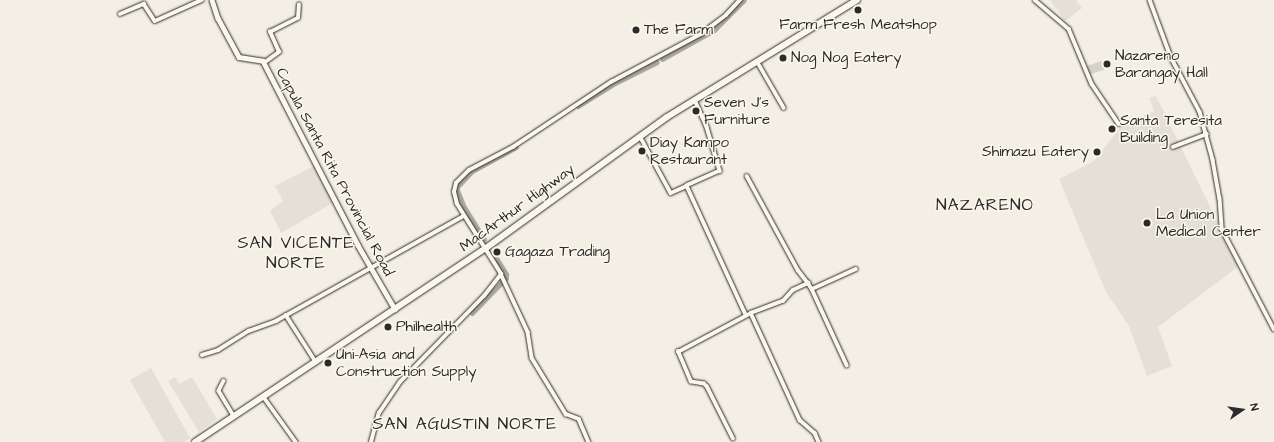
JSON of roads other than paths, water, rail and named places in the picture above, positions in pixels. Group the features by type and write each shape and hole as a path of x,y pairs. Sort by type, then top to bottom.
{"highway":[{"name":"MacArthur Highway","path":"195,442 486,248 640,136 857,0"}],"street":[{"path":"120,14 144,4 155,21 202,0"},
{"name":"Capula Santa Rita Provincial Road","path":"212,0 218,18 239,57 248,60 260,60 264,63 370,266 395,309"},
{"path":"589,442 579,419 566,414 532,358 528,332 501,274 486,248 464,216 454,192 456,183 469,170 513,147 611,82 701,34 726,15 740,0"},
{"path":"1035,0 1041,8 1069,29 1092,84 1119,124"},
{"path":"1150,0 1171,57 1195,100 1207,134 1220,198 1222,229 1274,329"},
{"path":"264,63 279,52 270,32 298,18 299,5"},
{"path":"758,61 784,108"},
{"path":"640,136 671,193 720,171 707,127 696,100"},
{"path":"1173,147 1207,134"},
{"path":"747,176 798,270 812,289 847,366"},
{"path":"687,186 746,315"},
{"path":"202,355 218,350 249,331 286,315 370,266 464,216"},
{"path":"812,289 856,269"},
{"path":"372,442 378,413 400,382 484,296 501,274"},
{"path":"733,439 707,387 704,384 691,382 678,352 746,315 783,301 788,293 808,283"},
{"path":"751,313 800,420 814,431 819,442"},
{"path":"286,315 316,362"},
{"path":"224,381 219,386 219,391 234,416"},
{"path":"263,396 296,442"}],"waterway":[{"path":"662,59 714,30 744,0"},
{"path":"578,106 611,85 657,62"},
{"path":"484,239 463,205 456,188 472,171 516,147"},
{"path":"493,253 506,274 506,278"},
{"path":"472,313 502,282"}],"place":[{"name":"Farm Fresh Meatshop","path":"858,10"},
{"name":"The Farm","path":"636,30"},
{"name":"Nog Nog Eatery","path":"783,58"},
{"name":"Nazareno Barangay Hall","path":"1107,64"},
{"name":"Seven J's Furniture","path":"696,111"},
{"name":"Santa Teresita Building","path":"1112,129"},
{"name":"Diay Kampo Restaurant","path":"642,151"},
{"name":"Shimazu Eatery","path":"1097,152"},
{"name":"La Union Medical Center","path":"1147,223"},
{"name":"Gagaza Trading","path":"497,252"},
{"name":"Philhealth","path":"388,327"},
{"name":"Uni-Asia and Construction Supply","path":"328,363"}],"district":[{"name":"NAZARENO","path":"985,206"},
{"name":"SAN VICENTE NORTE","path":"296,254"},
{"name":"SAN AGUSTIN NORTE","path":"465,425"}]}
